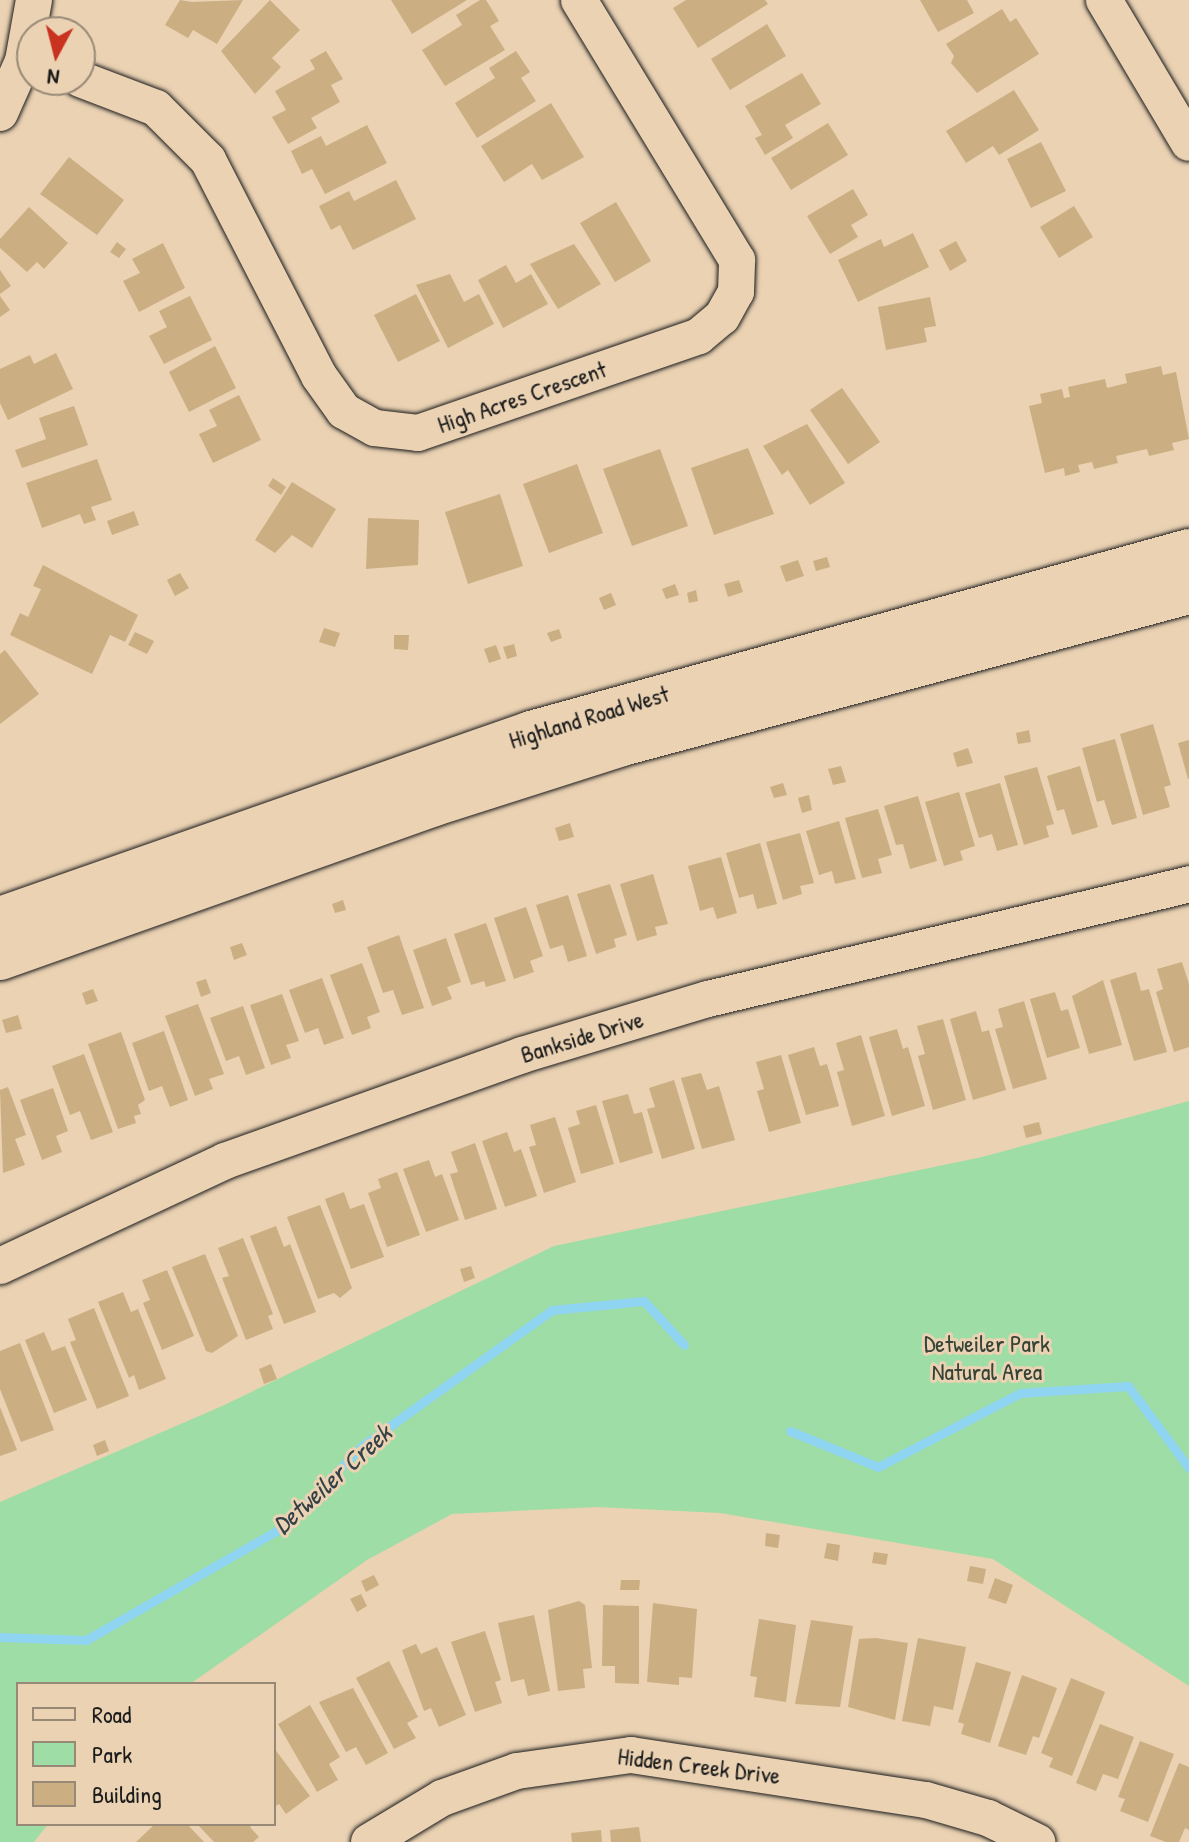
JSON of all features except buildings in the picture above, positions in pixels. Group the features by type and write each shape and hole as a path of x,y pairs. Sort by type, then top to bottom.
{"main road":[{"name":"Highland Road West","path":"0,919 531,733 1189,551"},
{"name":"Highland Road West","path":"0,958 419,809 622,744 1189,592"}],"street":[{"name":"High Acres Crescent","path":"96,85 156,108 208,160 319,376 344,411 375,428 418,433 699,336 722,317 736,292 737,260 579,0"},
{"path":"1104,0 1189,143"},
{"path":"0,113 16,84"},
{"name":"Bankside Drive","path":"0,1266 225,1161 522,1055 708,999 1189,884"},
{"name":"Hidden Creek Drive","path":"369,1842 442,1798 517,1771 631,1755 926,1800 988,1818 1037,1842"}],"green space":[{"name":"Detweiler Park Natural Area","path":"1189,1101 1189,1686 993,1559 720,1513 597,1507 452,1514 367,1560 193,1682 16,1682 16,1826 46,1826 34,1842 0,1842 0,1502 220,1407 554,1246 982,1157"}],"waterway":[{"name":"Detweiler Creek","path":"0,1637 86,1640 280,1529 362,1446 552,1310 644,1301 684,1345"},
{"name":"Detweiler Creek","path":"790,1431 878,1467 1020,1393 1128,1386 1189,1468"}]}
